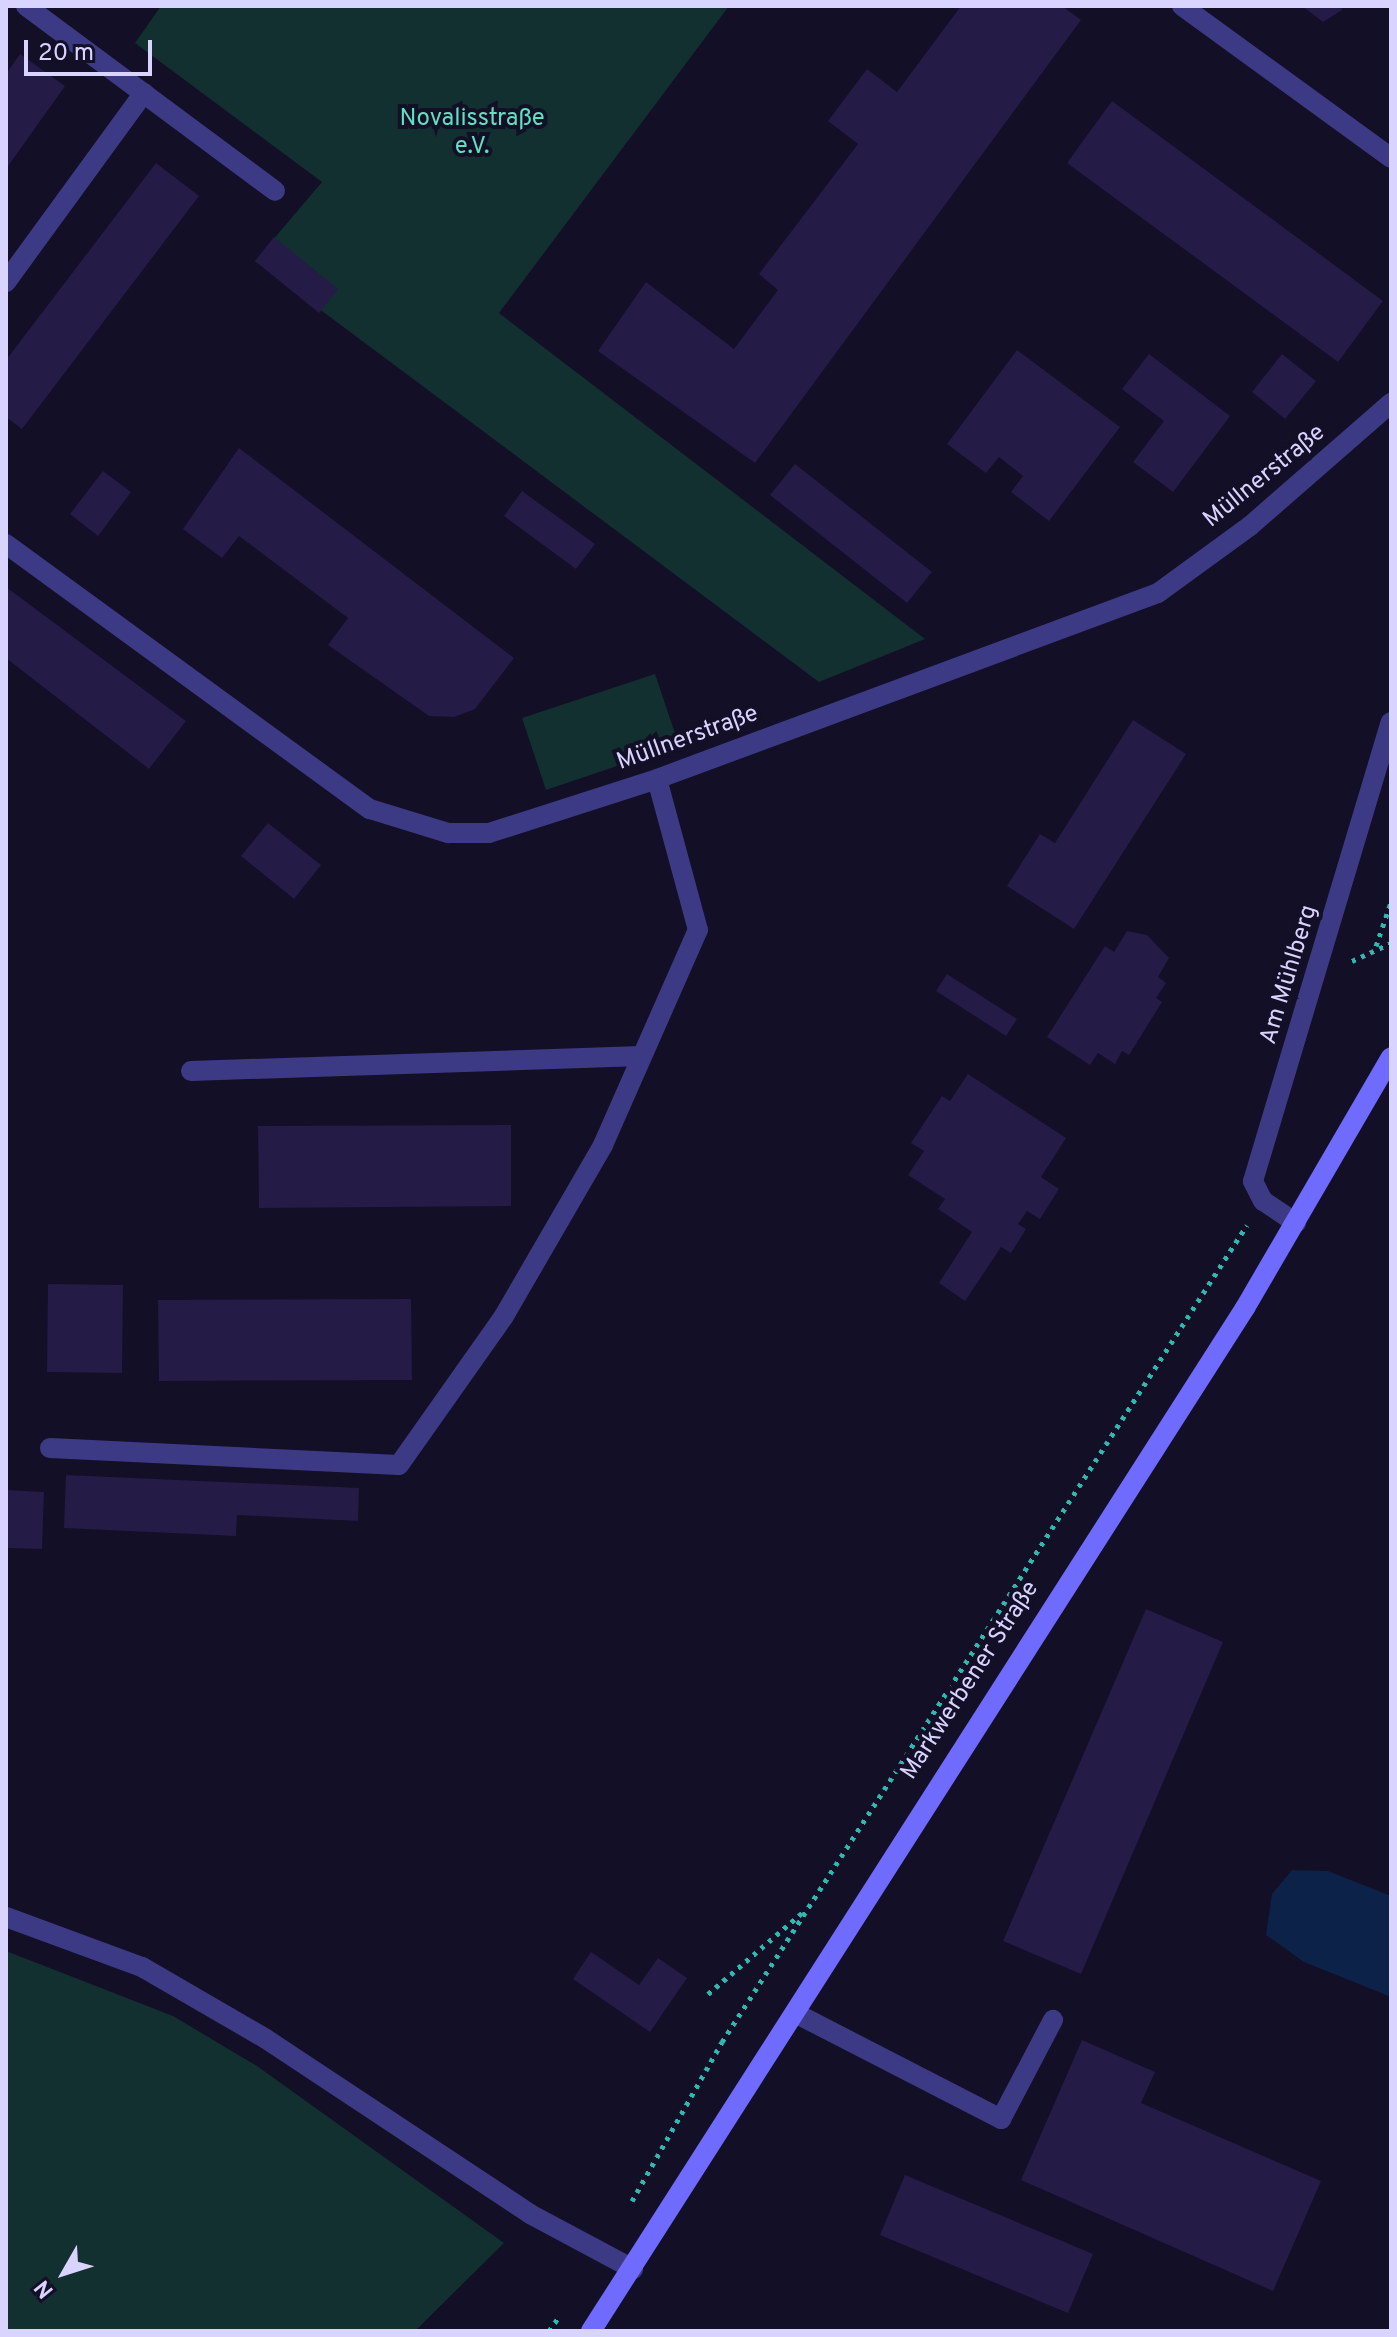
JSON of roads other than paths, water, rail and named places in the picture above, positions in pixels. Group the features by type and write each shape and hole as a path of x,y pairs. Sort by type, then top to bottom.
{"main road":[{"name":"Markwerbener Straße","path":"591,2331 1296,1223 1391,1057"}],"street":[{"path":"26,6 275,191"},
{"path":"1182,6 1391,158"},
{"path":"6,282 144,93"},
{"name":"Müllnerstraße","path":"6,544 329,783 412,825 489,833 657,779 1158,593 1250,526 1391,403"},
{"name":"Am Mühlberg","path":"1296,1223 1263,1201 1253,1181 1391,722"},
{"path":"50,1448 399,1465 504,1316 603,1145 698,930 657,779"},
{"path":"191,1071 642,1056"},
{"path":"6,1917 142,1967 266,2039 530,2214 633,2269"},
{"path":"795,2013 1001,2119 1053,2020"}],"water":[{"path":"1292,1870 1328,1871 1391,1896 1391,1997 1304,1962 1266,1935 1272,1894"}],"park label":[{"name":"Novalisstraße e.V.","path":"472,134"}]}
